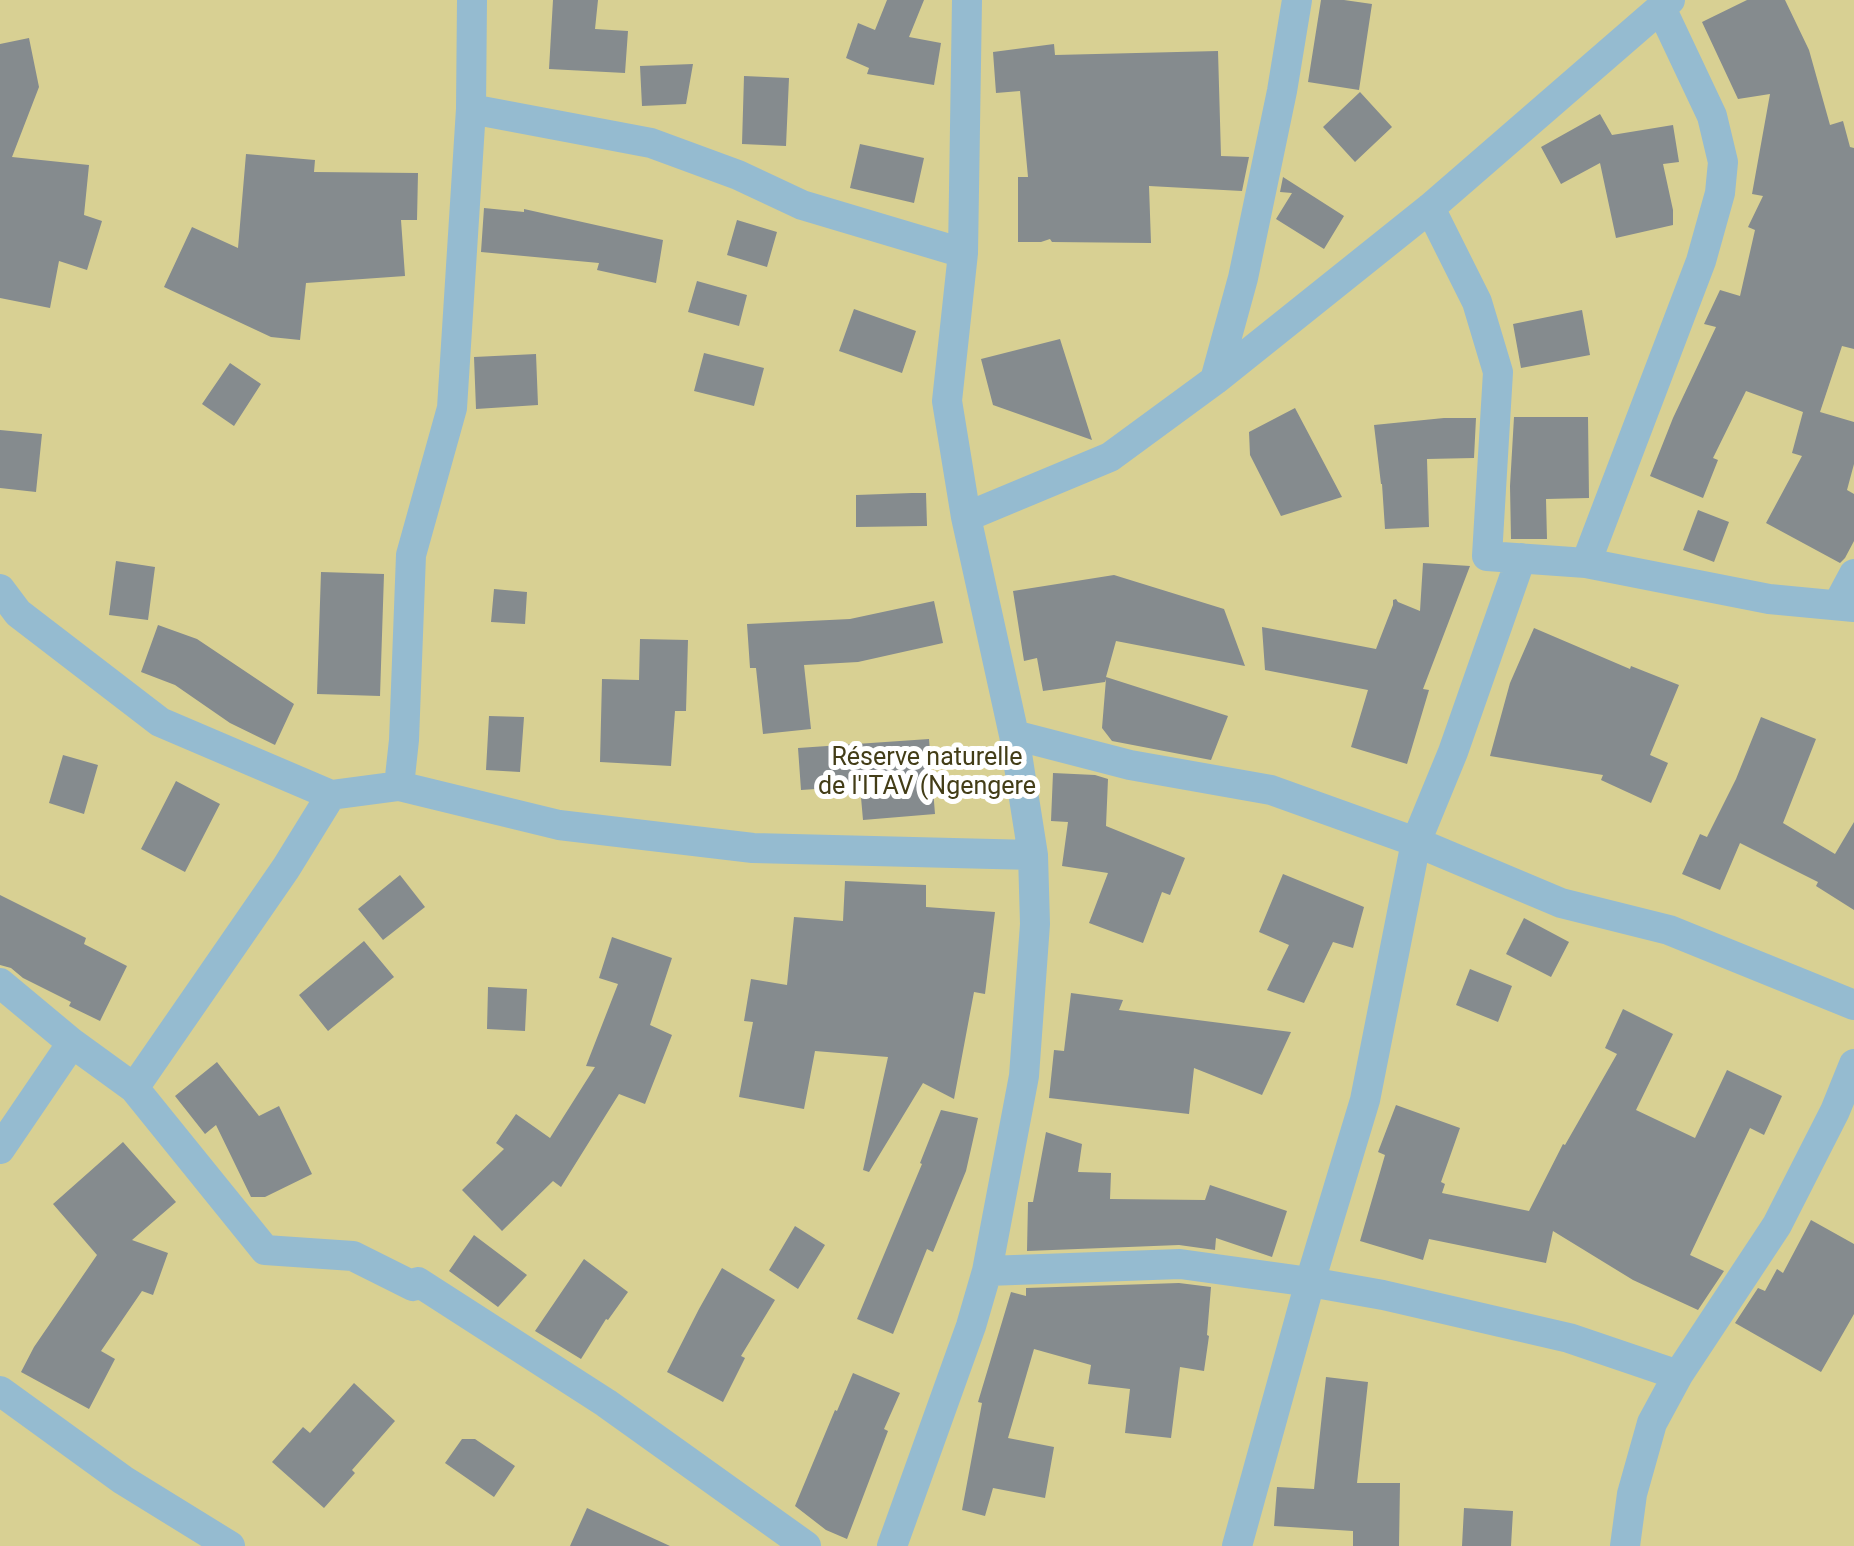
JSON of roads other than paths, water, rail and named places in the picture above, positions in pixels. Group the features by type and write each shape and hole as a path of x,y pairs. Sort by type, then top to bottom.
{"street":[{"path":"398,786 404,740 411,555 452,408 470,110 472,0"},
{"path":"892,1546 971,1326 986,1271 1024,1076 1035,924 1033,855 1014,735 966,517 947,401 962,253 967,0"},
{"path":"1215,380 1247,261 1297,0"},
{"path":"966,517 1110,457 1215,380 1430,208 1666,4 1712,116 1723,162 1720,193 1701,261 1586,562"},
{"path":"470,110 651,142 738,174 802,205 962,253"},
{"path":"1430,208 1477,302 1498,372 1488,556 1586,562 1769,599 1846,605 1854,574"},
{"path":"1236,1546 1365,1100 1416,842 1521,558"},
{"path":"6,609 160,722 331,795 398,786 559,824 753,848 1033,855"},
{"path":"1014,735 1130,765 1271,790 1416,842 1561,903 1668,930 1854,1005"},
{"path":"134,1088 286,868 331,795"},
{"path":"0,983 134,1088 265,1250 353,1256 414,1286 418,1282 606,1404 806,1546"},
{"path":"0,1149 72,1043"},
{"path":"1625,1546 1632,1494 1652,1423 1678,1374 1777,1225 1836,1111 1854,1064"},
{"path":"986,1271 1180,1264 1310,1282 1569,1338 1678,1374"},
{"path":"0,1391 123,1480 230,1546"}],"park label":[{"name":"Réserve naturelle de l'ITAV (Ngengere","path":"927,774"}]}
